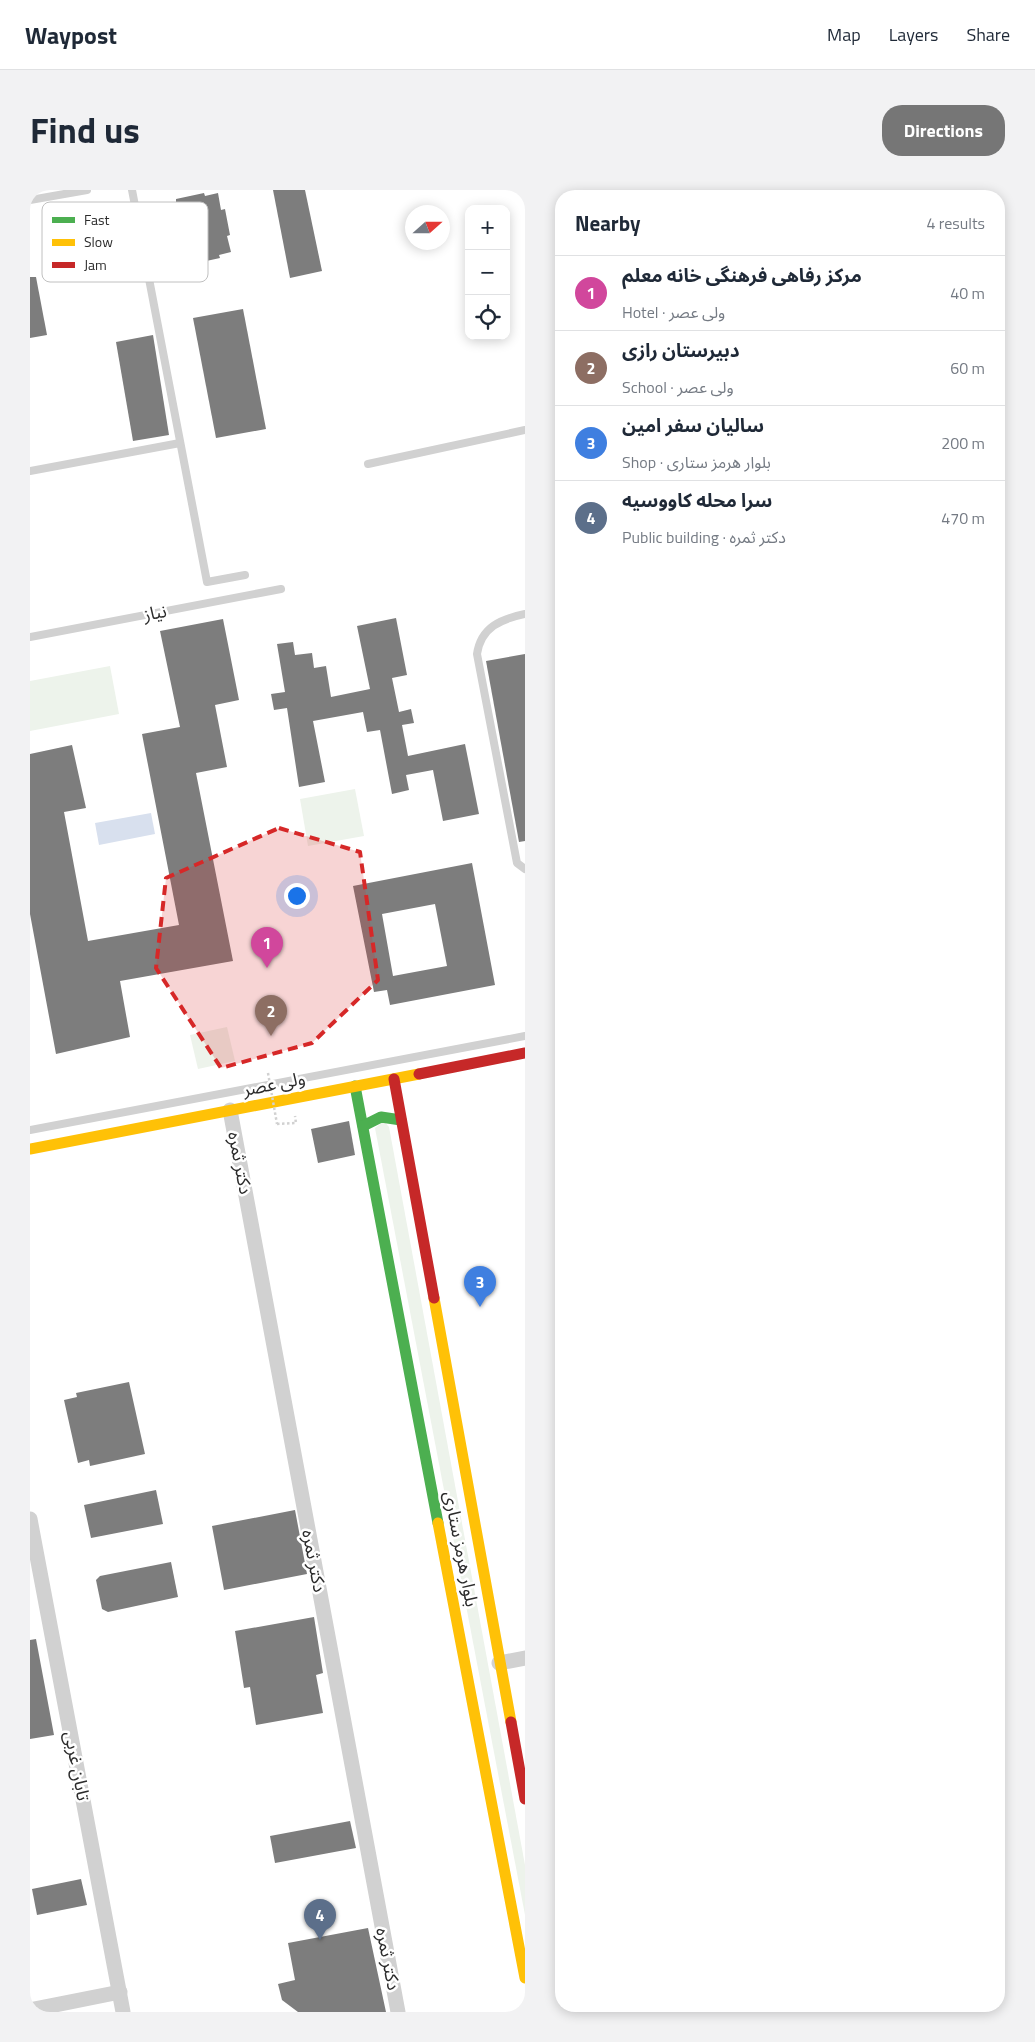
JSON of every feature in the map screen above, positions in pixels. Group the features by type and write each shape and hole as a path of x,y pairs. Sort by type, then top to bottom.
{"street":[{"name":"ولی عصر","path":"30,1149 525,1053"},
{"name":"بلوار هرمز ستاری","path":"394,1079 525,1799"},
{"name":"بلوار هرمز ستاری","path":"355,1086 525,1978"},
{"name":"دکتر ثمره","path":"230,1110 398,2012"},
{"path":"363,1126 379,1115 389,1115 401,1120"},
{"name":"تابان غربی","path":"30,1519 124,2012"},
{"path":"499,1663 525,1658"},
{"path":"30,2010 120,1992"}],"lane":[{"path":"30,200 87,190"},
{"path":"149,282 207,582 245,575"},
{"path":"368,464 525,430"},
{"path":"30,471 180,443"},
{"name":"نیاز","path":"30,637 280,590"},
{"path":"525,614 501,620 492,625 478,644 477,654 517,863 525,869"},
{"path":"30,1130 525,1036"}],"path":[{"path":"268,1073 278,1124 296,1123"}],"highlighted area":[{"path":"279,828 360,852 378,980 312,1043 221,1068 156,968 166,878"}],"shaded area":[{"path":"110,666 119,714 30,731 30,681"},
{"path":"355,789 364,836 308,846 300,799"},
{"path":"151,813 155,834 99,845 95,823"},
{"path":"227,1027 235,1061 198,1069 190,1035"},
{"path":"384,1121 389,1127 525,1865 525,1915 375,1128"}],"building":[{"path":"273,190 305,190 322,271 290,278"},
{"path":"204,193 205,196 218,193 221,210 225,209 230,235 227,236 231,252 219,255 220,258 208,261 208,202 176,202 176,199"},
{"path":"30,277 36,277 47,335 30,338"},
{"path":"243,309 266,429 216,438 193,318"},
{"path":"153,335 169,435 133,441 116,342"},
{"path":"396,618 407,675 392,678 399,712 411,709 414,723 402,725 408,756 465,744 479,814 443,821 433,770 406,775 409,790 392,794 380,730 367,732 363,712 313,721 325,782 299,787 287,708 274,710 271,694 285,692 277,644 293,642 295,655 312,653 314,668 326,666 331,697 370,689 357,626"},
{"path":"223,619 239,700 215,705 227,767 196,773 233,961 120,981 130,1037 56,1054 30,914 30,754 72,745 86,808 64,812 88,941 179,925 142,734 180,727 160,631"},
{"path":"525,654 525,841 519,842 486,661"},
{"path":"472,863 495,985 390,1005 387,990 374,992 353,886","holes":["435,904 447,966 393,976 382,914"]},
{"path":"349,1121 355,1155 318,1163 311,1129"},
{"path":"129,1382 145,1454 90,1466 89,1460 78,1463 64,1400 77,1397 76,1393"},
{"path":"156,1490 163,1524 91,1538 84,1505"},
{"path":"295,1510 307,1574 224,1590 212,1526"},
{"path":"171,1562 178,1597 108,1612 102,1609 96,1580 100,1576"},
{"path":"314,1617 323,1673 316,1675 323,1713 256,1725 250,1687 244,1688 235,1631"},
{"path":"36,1639 54,1735 30,1739 30,1640"},
{"path":"350,1821 356,1848 275,1863 270,1836"},
{"path":"81,1879 87,1905 37,1915 32,1889"},
{"path":"368,1928 386,2012 298,2012 282,2000 278,1984 295,1980 288,1943"}],"traffic: fast":[{"path":"355,1086 438,1523"},
{"path":"363,1126 381,1117 401,1120"}],"traffic: slow":[{"path":"30,1149 419,1074"},
{"path":"434,1298 511,1722"},
{"path":"438,1523 525,1978"}],"traffic: jam":[{"path":"419,1074 525,1053"},
{"path":"394,1079 434,1298"},
{"path":"511,1722 525,1799"}],"place":[{"name":"مرکز رفاهی فرهنگی خانه معلم","path":"267,968"},
{"name":"دبیرستان رازی","path":"271,1036"},
{"name":"سالیان سفر امین","path":"480,1307"},
{"name":"سرا محله کاووسیه","path":"320,1940"}]}
